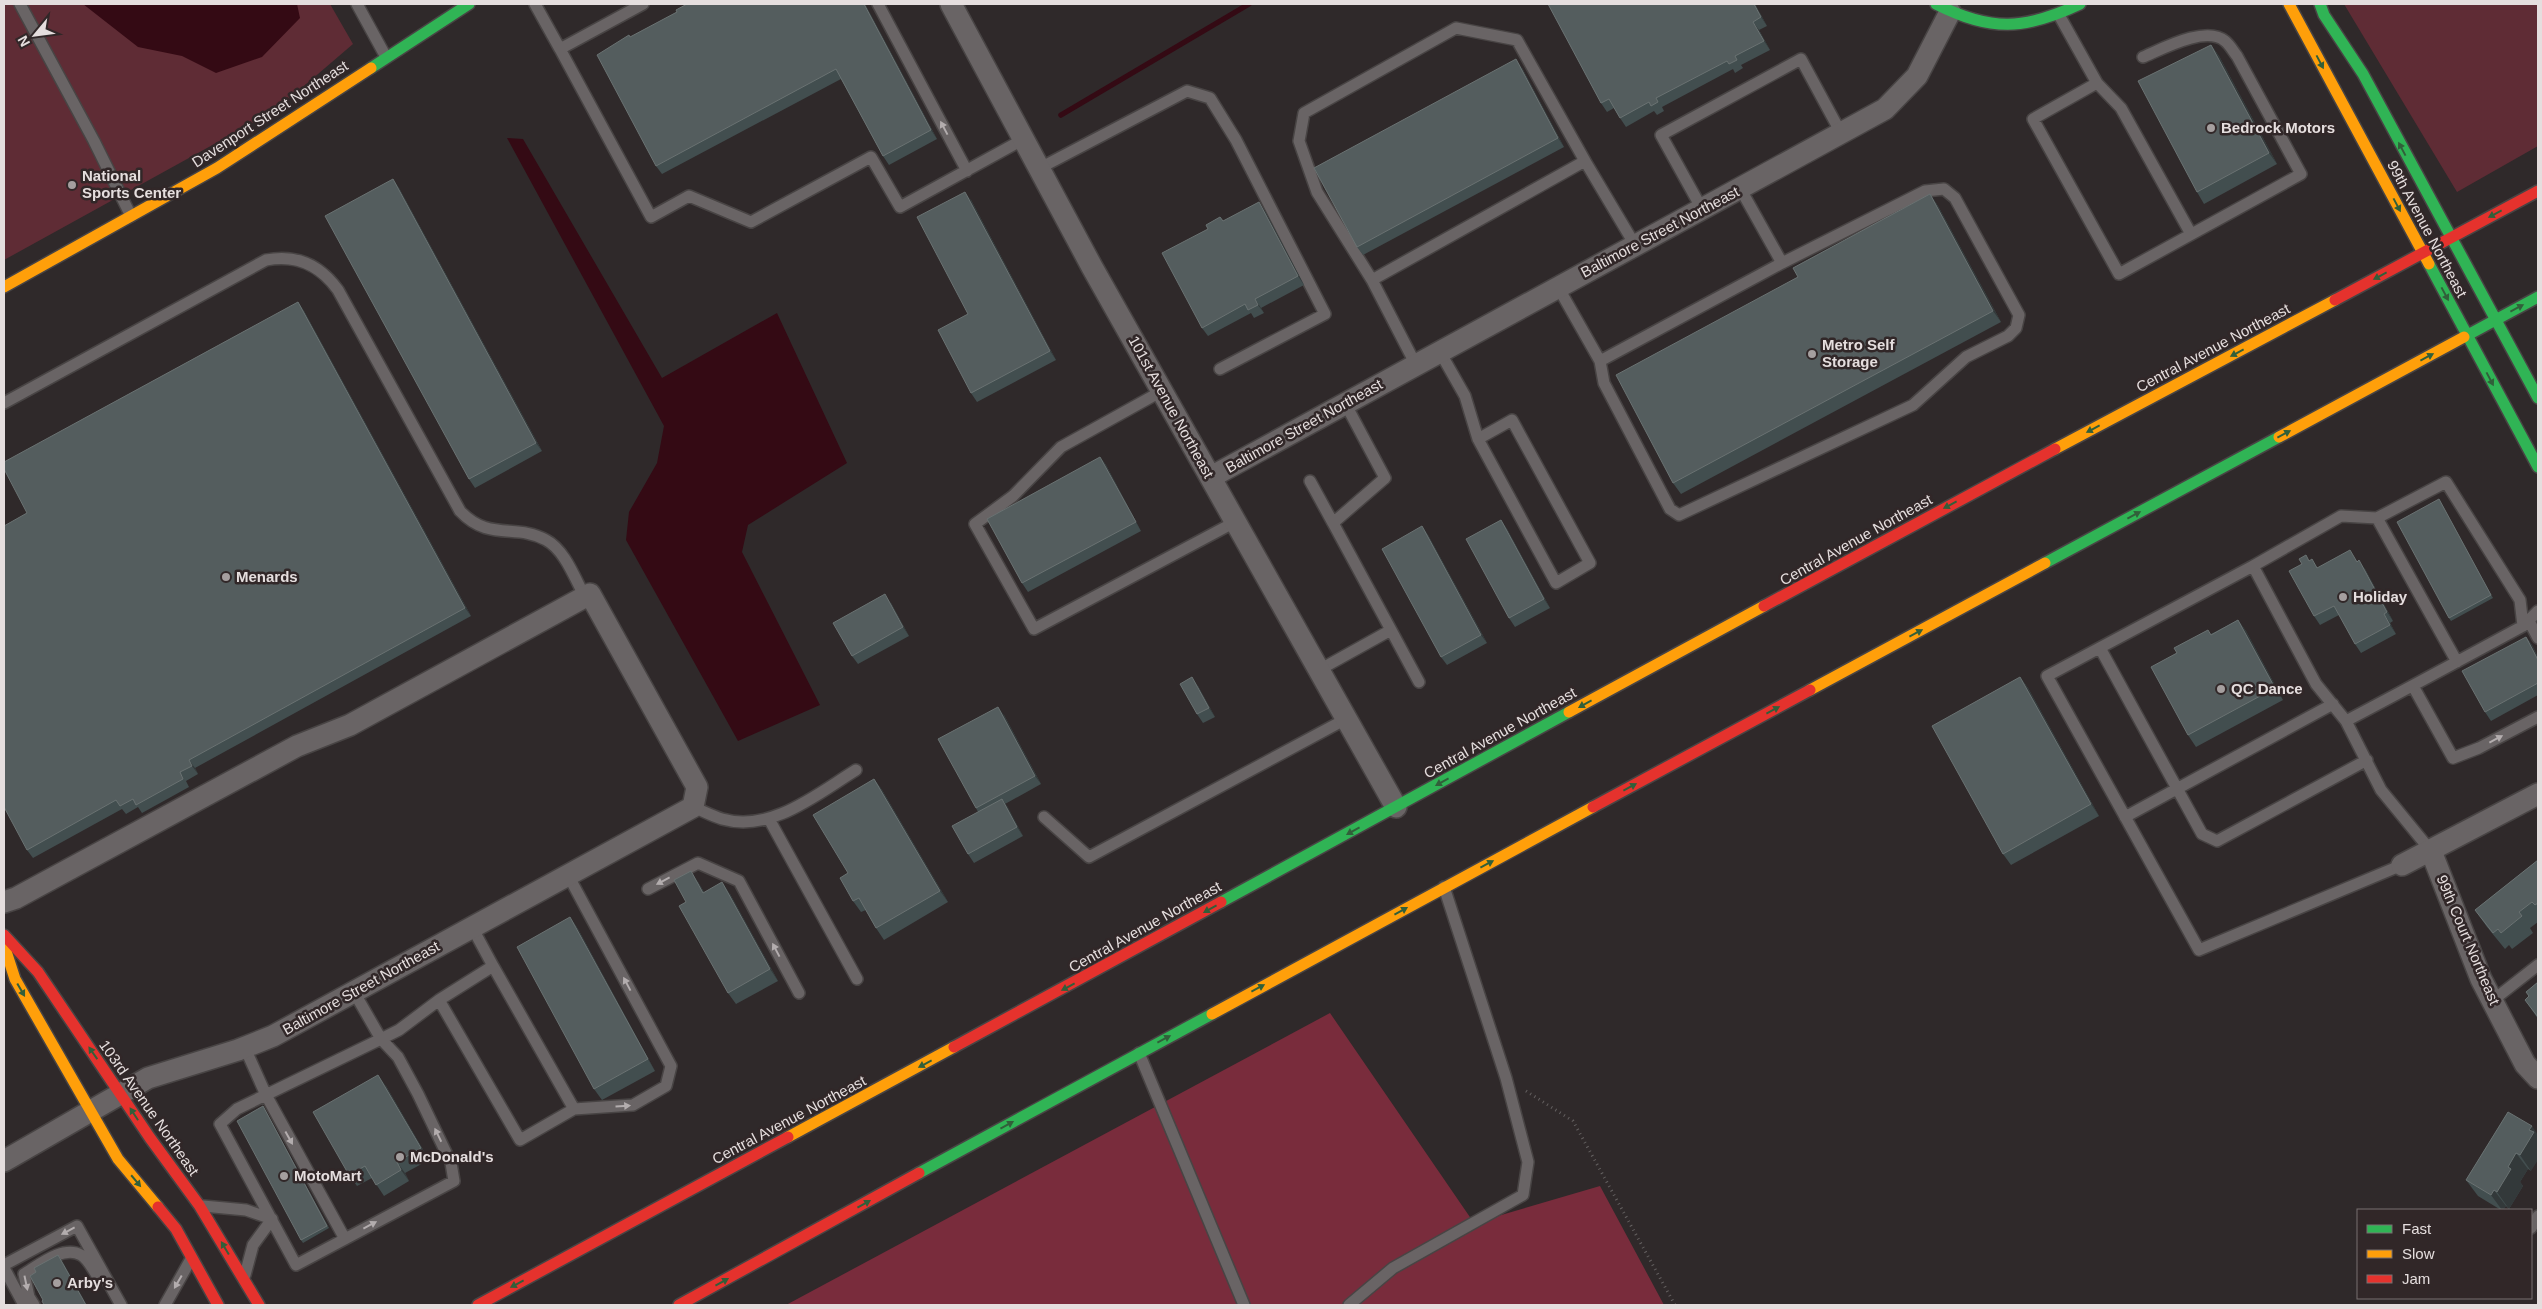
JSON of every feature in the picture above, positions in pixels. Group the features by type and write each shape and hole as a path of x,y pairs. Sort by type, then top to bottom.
{"main road":[{"name":"Davenport Street Northeast","path":"4,288 266,138 469,4"},
{"name":"Baltimore Street Northeast","path":"1943,8 1973,22 1998,27 2023,26 2059,15 2080,4"},
{"name":"99th Avenue Northeast","path":"2289,4 2538,467"},
{"name":"99th Avenue Northeast","path":"2320,4 2324,15 2362,74 2538,398"},
{"path":"2281,16 2308,39"},
{"name":"Central Avenue Northeast","path":"478,1305 1947,507 2538,191"},
{"path":"679,1305 1444,887 2538,297"},
{"name":"103rd Avenue Northeast","path":"4,935 38,972 150,1138 199,1205 259,1305"},
{"path":"4,945 15,979 118,1160 176,1229 218,1305"}],"street":[{"name":"101st Avenue Northeast","path":"951,4 1162,391 1396,807"},
{"name":"Baltimore Street Northeast","path":"1210,477 1885,109 1916,76 1943,8"},
{"path":"4,902 16,898 297,746 350,725 590,594 695,797"},
{"path":"2402,865 2538,794"},
{"name":"Baltimore Street Northeast","path":"4,1161 121,1093 162,1072 245,1048 273,1036 568,875 695,797"},
{"name":"99th Court Northeast","path":"2431,851 2481,979 2526,1064 2538,1078"}],"lane":[{"path":"20,4 94,141 131,216"},
{"path":"357,4 386,57"},
{"path":"535,4 651,216 689,196 751,222 871,157 900,207 1024,140"},
{"path":"560,49 643,4"},
{"path":"878,4 967,171"},
{"path":"2059,15 2097,83 2121,108 2191,234"},
{"path":"1416,365 1372,280 1317,192 1299,141 1304,113 1456,28 1518,40 1585,161 1635,245"},
{"path":"2097,83 2033,119 2119,274 2301,174 2237,56 2224,40 2211,35 2185,39 2143,57"},
{"path":"1702,209 1661,134 1801,60 1841,133"},
{"path":"1040,168 1187,91 1210,98 1236,140 1325,314 1220,369"},
{"path":"1372,280 1585,161"},
{"path":"1740,188 1782,263"},
{"path":"1558,287 1600,361 1604,382 1670,510 1679,514 1913,405 1966,357 2008,336 2016,328 2019,315 1955,198 1944,189 1925,192 1782,263 1600,361"},
{"path":"4,404 266,260 280,257 306,262 329,277 338,290 460,511 470,522 488,529 531,535 546,540 565,561 585,597"},
{"path":"1440,352 1465,396 1478,439 1556,583 1590,563 1512,420 1478,439"},
{"path":"1162,391 1061,447 1013,496 975,524 1034,629 1235,522"},
{"path":"1333,523 1385,478 1345,404"},
{"path":"1310,481 1419,682"},
{"path":"2402,865 2199,950 2047,676 2254,566 2341,516 2377,518 2446,482 2520,600 2526,624 2538,638"},
{"path":"2377,518 2457,662"},
{"path":"2254,566 2316,684 2346,721 2381,790 2431,851"},
{"path":"2346,721 2526,624 2538,611"},
{"path":"1319,670 1390,630"},
{"path":"2100,648 2202,834 2217,841 2367,760"},
{"path":"2413,686 2453,758 2479,748 2538,717"},
{"path":"2125,816 2333,704"},
{"path":"1044,817 1089,858 1346,719"},
{"path":"695,797 723,819 747,822 769,819 798,806 856,770"},
{"path":"769,819 857,979"},
{"path":"648,889 698,863 739,881 799,993"},
{"path":"440,1000 520,1140 574,1110 633,1105 666,1086 670,1066 568,875"},
{"path":"1350,1305 1393,1268 1523,1195 1528,1162 1506,1078 1444,887"},
{"path":"472,928 574,1110"},
{"path":"2492,1001 2538,965"},
{"path":"354,992 381,1039 398,1057 418,1094 451,1163 454,1181 296,1265 220,1124 237,1109 381,1039 399,1030 440,1000 493,966"},
{"path":"245,1048 266,1095 345,1239"},
{"path":"1139,1053 1244,1305"},
{"path":"199,1205 246,1210 272,1219"},
{"path":"244,1279 253,1245 272,1219"},
{"path":"24,1305 4,1267 77,1226 121,1305"},
{"path":"34,1305 29,1297 24,1274 52,1258 70,1252 82,1256 99,1278 112,1290"},
{"path":"165,1305 192,1258"}],"path":[{"path":"1506,1078 1573,1121 1675,1305"}],"shaded area":[{"name":"National Sports Center","path":"4,4 330,4 353,44 276,110 4,260"},
{"path":"83,4 297,4 300,18 262,57 216,73 182,56 138,47"},
{"path":"2344,4 2538,4 2538,146 2457,192"},
{"path":"507,138 523,139 662,378 777,313 847,463 748,525 742,552 820,705 738,741 626,540 629,512 657,463 664,426"},
{"path":"1330,1013 1474,1223 1600,1186 1664,1305 786,1305"}],"building":[{"path":"687,4 864,4 931,130 883,156 836,69 656,166 597,55 629,35 630,37 677,12 676,10"},
{"path":"1548,4 1754,4 1761,17 1753,22 1764,41 1735,56 1737,60 1729,64 1727,61 1656,98 1658,102 1651,106 1649,102 1620,118 1609,99 1601,103"},
{"name":"Bedrock Motors","path":"2211,45 2269,153 2197,192 2138,81"},
{"path":"1516,59 1558,138 1357,247 1314,168"},
{"path":"393,179 536,443 469,479 325,216"},
{"path":"965,192 1050,351 971,393 938,330 968,314 917,217"},
{"name":"Metro Self Storage","path":"1930,194 1993,311 1673,483 1616,375 1798,277 1793,268"},
{"path":"1259,202 1298,276 1255,299 1258,305 1248,310 1245,304 1202,328 1162,253 1208,229 1206,225 1220,217 1223,221"},
{"name":"Menards","path":"298,302 465,608 189,760 192,766 180,772 183,779 136,805 133,799 120,806 116,800 27,850 4,807 4,526 27,513 4,469 4,462"},
{"path":"1100,457 1136,522 1022,583 987,519"},
{"path":"2439,499 2491,595 2449,618 2397,522"},
{"path":"1501,520 1544,599 1509,618 1466,539"},
{"path":"1422,526 1481,635 1441,657 1382,549"},
{"name":"Holiday","path":"2350,550 2357,562 2359,560 2387,612 2384,614 2390,625 2355,644 2334,606 2314,616 2289,571 2302,564 2299,559 2306,555 2309,561 2312,559 2317,568"},
{"path":"885,594 903,627 852,656 833,623"},
{"name":"QC Dance","path":"2238,620 2275,688 2188,735 2151,667 2177,653 2174,648 2208,630 2211,635"},
{"path":"2526,637 2538,660 2538,683 2485,712 2462,671"},
{"path":"1192,677 1209,708 1197,714 1180,684"},
{"path":"2020,677 2091,804 2003,854 1932,726"},
{"path":"998,707 1035,776 976,808 938,739"},
{"path":"874,779 940,891 876,928 859,898 853,901 840,878 848,873 813,815"},
{"path":"1002,799 1017,827 968,854 952,826"},
{"path":"2538,860 2538,903 2535,905 2532,902 2519,912 2522,916 2501,933 2498,929 2493,933 2475,910"},
{"path":"691,871 703,893 722,882 770,969 728,993 679,906 686,902 674,880"},
{"path":"570,917 648,1059 594,1089 517,947"},
{"path":"2538,982 2538,1017 2525,1000 2529,996 2526,992"},
{"path":"378,1075 421,1148 397,1162 401,1170 376,1185 365,1166 349,1175 313,1112"},
{"name":"MotoMart","path":"263,1106 327,1226 301,1240 237,1121"},
{"path":"2508,1112 2532,1126 2529,1130 2534,1132 2520,1155 2516,1153 2508,1167 2511,1169 2497,1192 2494,1190 2491,1195 2466,1180"},
{"name":"Arby's","path":"58,1255 86,1305 44,1305 30,1276 36,1272 34,1268"}],"waterway":[{"path":"1061,115 1249,4"}],"traffic: fast":[{"path":"371,68 469,4"},
{"path":"1936,4 1974,19 2008,24 2042,19 2080,4"},
{"path":"2320,4 2324,15 2363,74 2538,398"},
{"path":"2429,264 2538,467"},
{"path":"2464,337 2538,297"},
{"path":"2045,563 2279,437"},
{"path":"1221,902 1569,712"},
{"path":"919,1173 1212,1014"}],"traffic: slow":[{"path":"2289,4 2429,264"},
{"path":"4,287 217,168 371,68"},
{"path":"2055,449 2335,300"},
{"path":"2279,437 2464,337"},
{"path":"1810,690 2045,563"},
{"path":"1569,712 1764,606"},
{"path":"1212,1014 1593,807"},
{"path":"4,945 15,979 118,1159 158,1207"},
{"path":"788,1137 954,1047"}],"traffic: jam":[{"path":"2335,300 2538,191"},
{"path":"1764,606 2055,449"},
{"path":"1593,807 1810,690"},
{"path":"954,1047 1221,902"},
{"path":"4,935 38,972 150,1138 199,1205 259,1305"},
{"path":"478,1305 788,1137"},
{"path":"679,1305 919,1173"},
{"path":"158,1207 176,1229 218,1305"}],"place":[{"name":"Bedrock Motors","path":"2211,128"},
{"name":"National Sports Center","path":"72,185"},
{"name":"Metro Self Storage","path":"1812,354"},
{"name":"Menards","path":"226,577"},
{"name":"Holiday","path":"2343,597"},
{"name":"QC Dance","path":"2221,689"},
{"name":"McDonald's","path":"400,1157"},
{"name":"MotoMart","path":"284,1176"},
{"name":"Arby's","path":"57,1283"}]}
